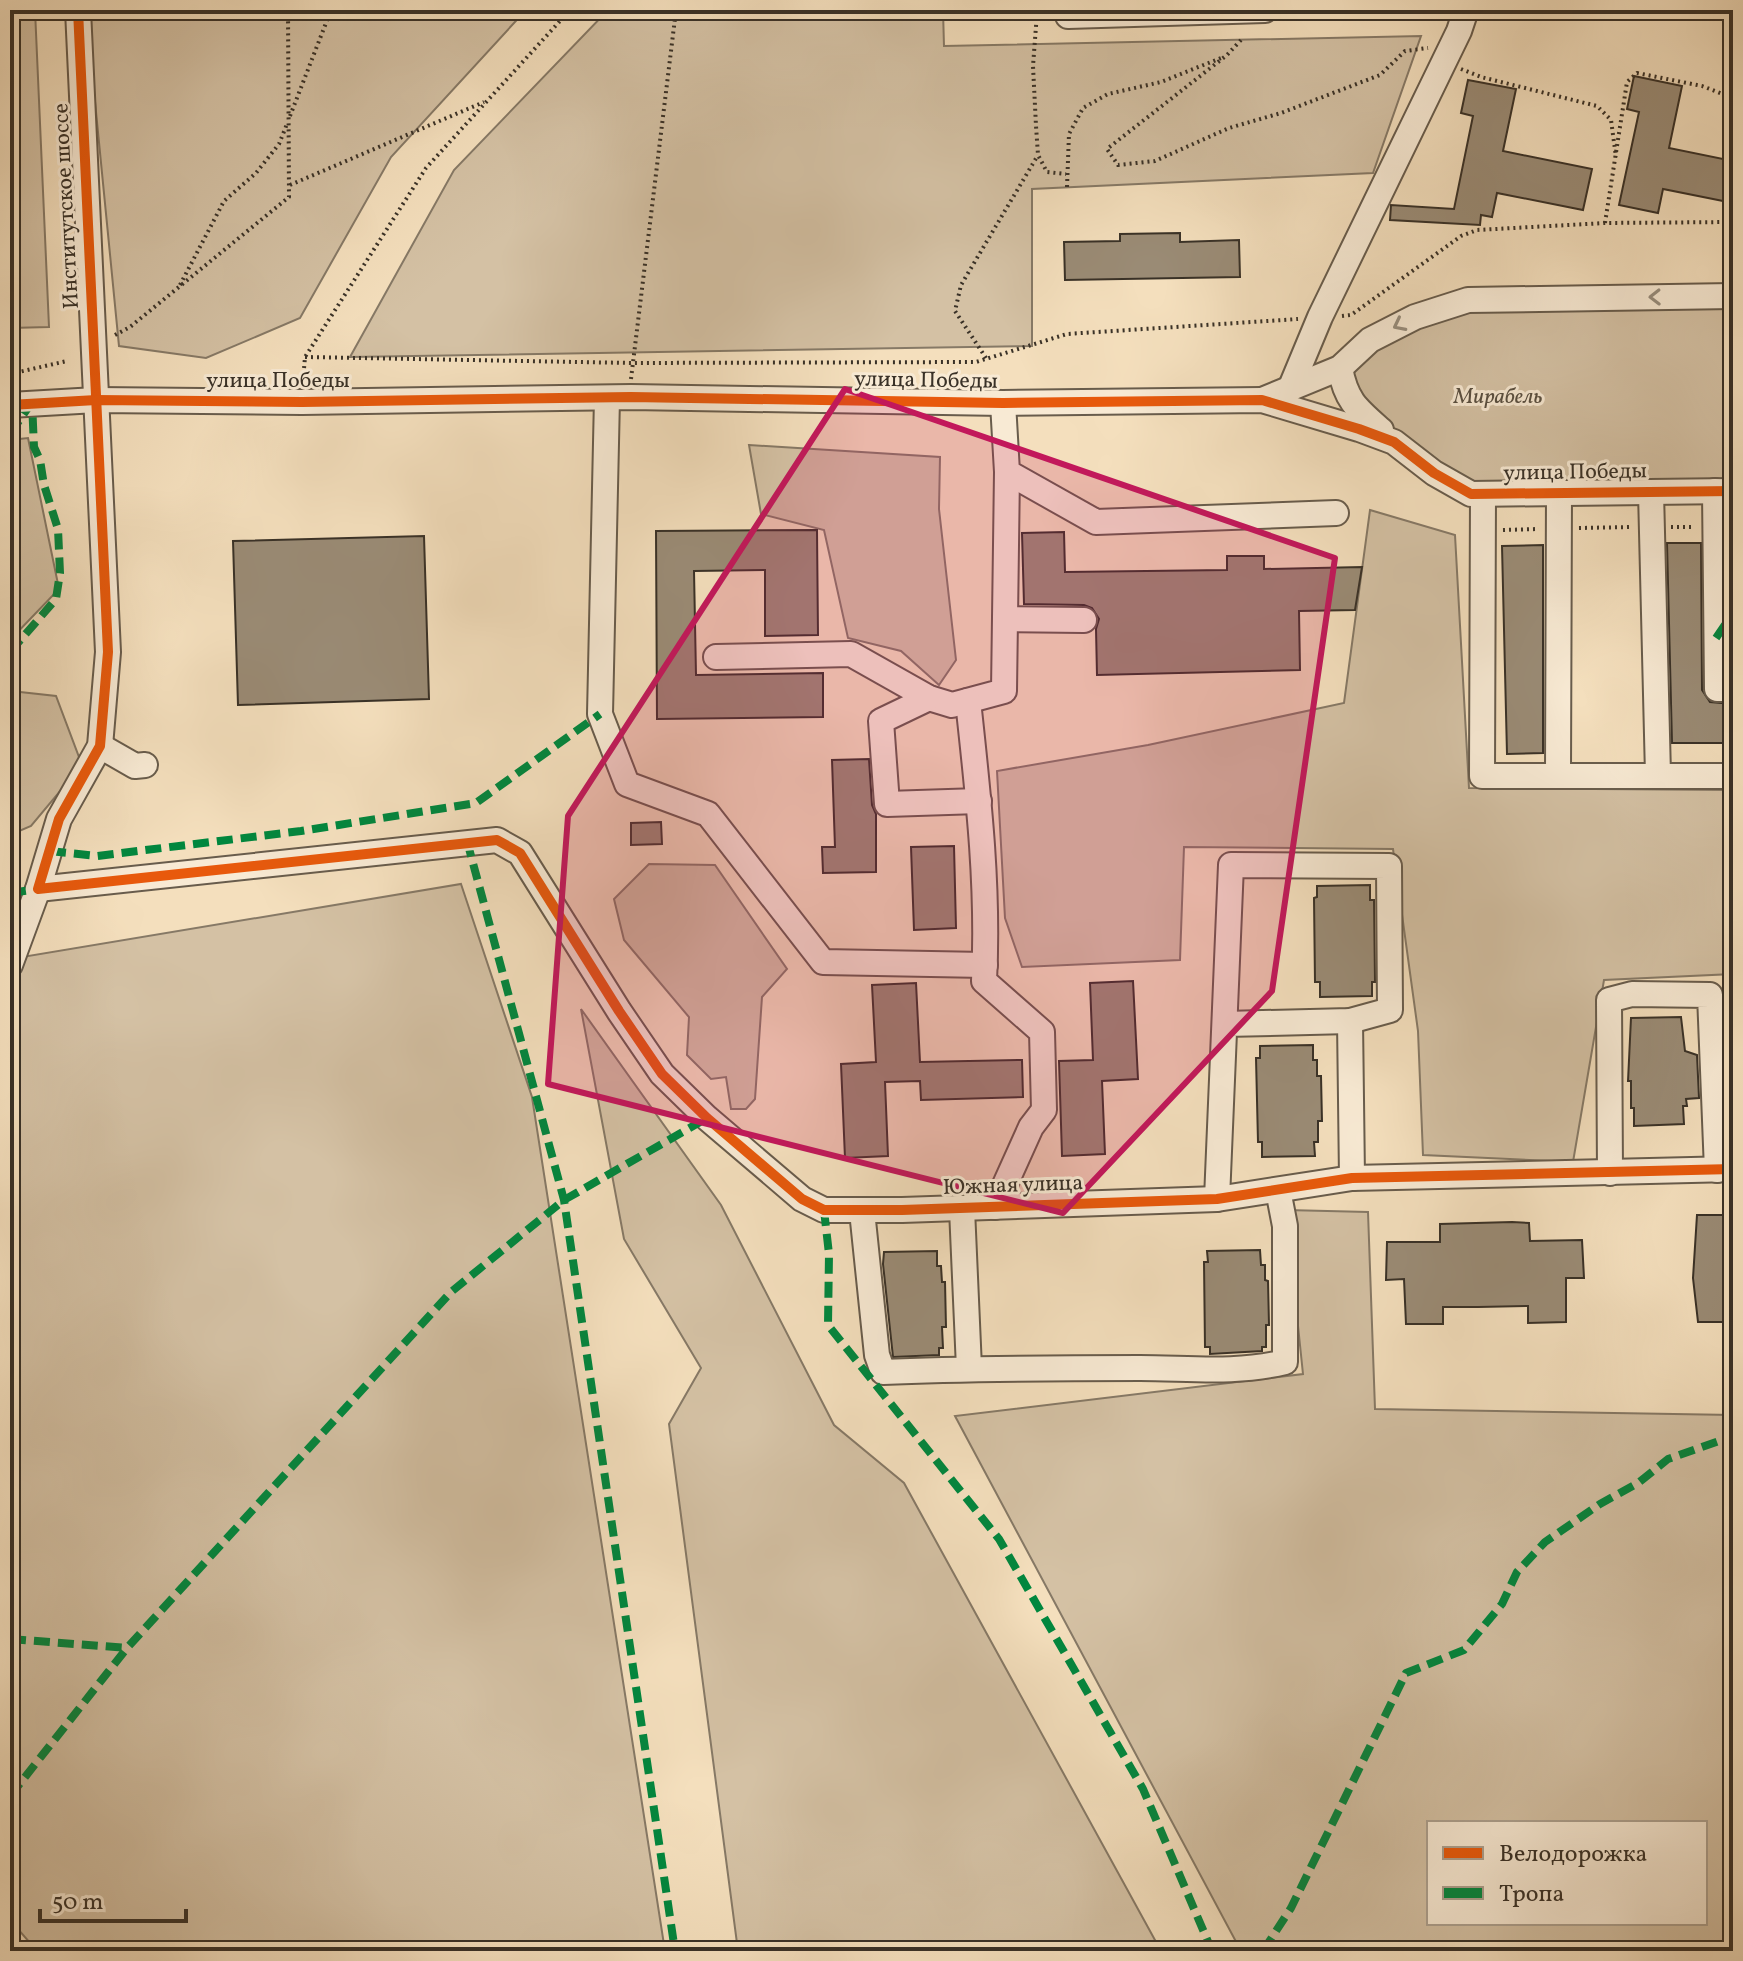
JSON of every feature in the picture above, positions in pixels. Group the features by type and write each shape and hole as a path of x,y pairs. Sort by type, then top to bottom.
{"street":[{"name":"Институтское шоссе","path":"78,10 108,652 100,746"},
{"path":"1068,13 1265,10"},
{"path":"1290,389 1320,317 1444,63 1466,10"},
{"name":"улица Победы","path":"1262,400 1340,368 1370,340 1415,317 1468,300 1733,296"},
{"path":"1340,368 1352,405 1394,442"},
{"name":"улица Победы","path":"10,405 96,400 302,402 619,397 1003,403 1262,400 1394,442 1434,473 1471,494 1724,491"},
{"path":"619,397 599,662 600,714 627,784 708,814 823,962 985,965"},
{"path":"716,657 851,654 929,698 952,705 1004,691 1007,472 1003,403"},
{"path":"1007,472 1096,522 1336,513"},
{"path":"1724,491 1715,527 1717,689 1733,689"},
{"path":"1651,492 1658,775"},
{"path":"1558,774 1559,493"},
{"path":"1483,494 1482,776 1733,776"},
{"path":"1005,619 1084,620"},
{"path":"929,698 881,721 887,804 979,801"},
{"path":"968,701 979,801 984,981 1042,1032 1044,1110 1031,1127 995,1207"},
{"path":"10,965 59,819 100,746 135,766 145,765"},
{"name":"Южная улица","path":"38,889 497,840 520,853 662,1074 707,1118 802,1199 824,1210 962,1209 1217,1199 1352,1178 1725,1169"},
{"path":"1217,1199 1231,865 1389,866 1390,1010 1350,1021 1225,1024"},
{"path":"1610,1173 1609,1000 1632,994 1710,995 1725,1169"},
{"path":"1350,1021 1352,1178"},
{"path":"862,1211 877,1355 883,1372 969,1368 1227,1371 1285,1362 1285,1226 1278,1190"},
{"path":"962,1209 969,1368"}],"path":[{"path":"130,327 289,197 288,10"},
{"path":"178,287 224,201 256,173 279,144 331,10"},
{"path":"302,402 305,357 426,168 570,10"},
{"path":"619,397 632,363 676,10"},
{"path":"1066,174 1047,172 1038,155 1033,66 1037,13 1068,13"},
{"path":"1241,40 1227,55 1107,149 1118,165 1155,161 1229,128 1281,113 1380,75 1405,51 1430,48 1444,63 1481,77 1597,106 1611,120 1616,157"},
{"path":"1067,187 1069,134 1083,108 1108,94 1161,82 1227,55"},
{"path":"1605,223 1627,82 1637,73 1702,86 1733,98"},
{"path":"289,185 486,101"},
{"path":"987,358 955,311 961,285 1038,155"},
{"path":"305,357 632,363 961,362 987,358 1067,334 1351,315 1461,236 1477,230 1605,223 1733,222"},
{"path":"10,374 67,361"},
{"path":"1483,531 1715,527"}],"highlighted area":[{"path":"845,389 1335,558 1272,991 1063,1213 548,1084 568,816"}],"green space":[{"path":"10,10 35,10 49,327 10,328"},
{"path":"86,10 526,10 391,157 300,318 206,358 119,346"},
{"path":"608,10 943,10 944,46 1421,36 1373,173 1032,189 1032,346 350,357 454,170"},
{"name":"Мирабель","path":"1733,296 1733,491 1471,494 1344,388 1370,340 1468,300"},
{"path":"28,438 59,589 10,640 10,440"},
{"path":"749,445 940,457 939,509 956,660 939,685 901,651 848,638 824,530 761,514"},
{"path":"1370,510 1455,535 1469,788 1733,790 1733,974 1604,980 1573,1162 1423,1155 1418,1031 1393,849 1184,847 1180,960 1022,967 1005,918 997,771 1148,745 1344,703"},
{"path":"11,691 56,696 82,765 31,826 10,835"},
{"path":"649,864 715,865 787,969 762,997 755,1099 746,1109 731,1109 726,1077 711,1079 687,1055 689,1017 624,940 614,899"},
{"path":"461,884 532,1097 665,1951 37,1951 10,1920 10,959"},
{"path":"581,1009 721,1205 834,1425 904,1483 1161,1951 738,1951 669,1424 701,1368 624,1239"},
{"path":"1286,1210 1368,1212 1375,1409 1733,1415 1733,1951 1241,1951 955,1416 1303,1374"}],"building":[{"path":"1634,76 1682,86 1669,148 1733,161 1733,203 1663,189 1658,213 1619,205 1639,112 1627,109"},
{"path":"1468,80 1516,89 1503,151 1592,169 1583,210 1497,193 1492,217 1481,215 1480,225 1390,220 1391,205 1454,209 1473,116 1461,113"},
{"path":"1180,233 1180,242 1239,240 1240,277 1065,280 1064,242 1120,241 1120,234"},
{"path":"817,530 818,635 765,636 765,570 694,571 696,675 823,673 823,717 657,719 656,531"},
{"path":"1064,532 1065,572 1227,570 1227,556 1264,556 1264,569 1362,567 1355,610 1299,611 1300,670 1097,675 1096,629 1099,619 1092,608 1084,605 1024,604 1022,533"},
{"path":"424,536 429,699 238,705 233,541"},
{"path":"1667,543 1701,543 1702,690 1710,702 1733,704 1733,743 1672,743"},
{"path":"1543,545 1543,753 1507,754 1502,546"},
{"path":"869,759 872,805 876,814 876,872 823,873 822,847 835,847 832,760"},
{"path":"661,822 662,844 631,845 631,823"},
{"path":"954,846 956,928 914,930 911,847"},
{"path":"1370,885 1370,900 1374,900 1375,982 1372,982 1372,996 1320,997 1320,982 1315,982 1314,898 1317,897 1317,886"},
{"path":"1133,981 1138,1079 1102,1081 1105,1154 1062,1156 1059,1061 1093,1060 1090,983"},
{"path":"916,983 920,1062 1022,1060 1023,1097 921,1100 920,1081 885,1082 888,1156 845,1158 841,1064 876,1062 872,985"},
{"path":"1681,1017 1685,1051 1697,1055 1699,1098 1686,1099 1687,1106 1683,1106 1684,1124 1634,1126 1631,1081 1628,1081 1631,1018"},
{"path":"1313,1045 1317,1076 1321,1076 1322,1121 1318,1121 1315,1156 1262,1157 1262,1142 1258,1142 1256,1058 1260,1058 1260,1046"},
{"path":"1697,1215 1733,1215 1733,1322 1698,1322 1693,1278"},
{"path":"1529,1223 1530,1241 1582,1240 1584,1278 1566,1278 1566,1322 1528,1323 1528,1306 1443,1307 1443,1324 1406,1324 1404,1279 1386,1280 1387,1242 1440,1242 1440,1224"},
{"path":"1260,1250 1261,1265 1265,1265 1265,1280 1268,1281 1266,1347 1262,1347 1262,1351 1210,1354 1210,1347 1205,1347 1204,1262 1208,1262 1207,1251"},
{"path":"937,1251 937,1266 941,1266 942,1282 945,1282 943,1348 939,1348 939,1355 893,1357 884,1252"}],"marked path":[{"path":"10,434 32,402"},
{"path":"10,652 56,599 60,573 58,529 34,447 32,402"},
{"path":"1716,638 1733,613"},
{"path":"50,851 97,856 301,831 476,803 600,714"},
{"path":"467,841 564,1200 675,1951"},
{"path":"10,893 38,889"},
{"path":"10,1796 127,1648 451,1292 564,1200 707,1118"},
{"path":"824,1210 829,1254 828,1325 999,1539 1143,1789 1212,1951"},
{"path":"1263,1951 1291,1908 1406,1673 1464,1650 1502,1604 1517,1572 1545,1542 1600,1504 1638,1483 1668,1459 1733,1436"},
{"path":"10,1639 127,1648"}],"cycle path":[{"path":"78,10 108,652 100,746 59,819 38,889 497,840 520,853 662,1074 707,1118 802,1199 824,1210 1217,1199 1352,1178 1733,1169"},
{"path":"10,405 96,400 302,402 631,397 1003,403 1262,400 1394,442 1434,473 1471,494 1733,491"}]}
